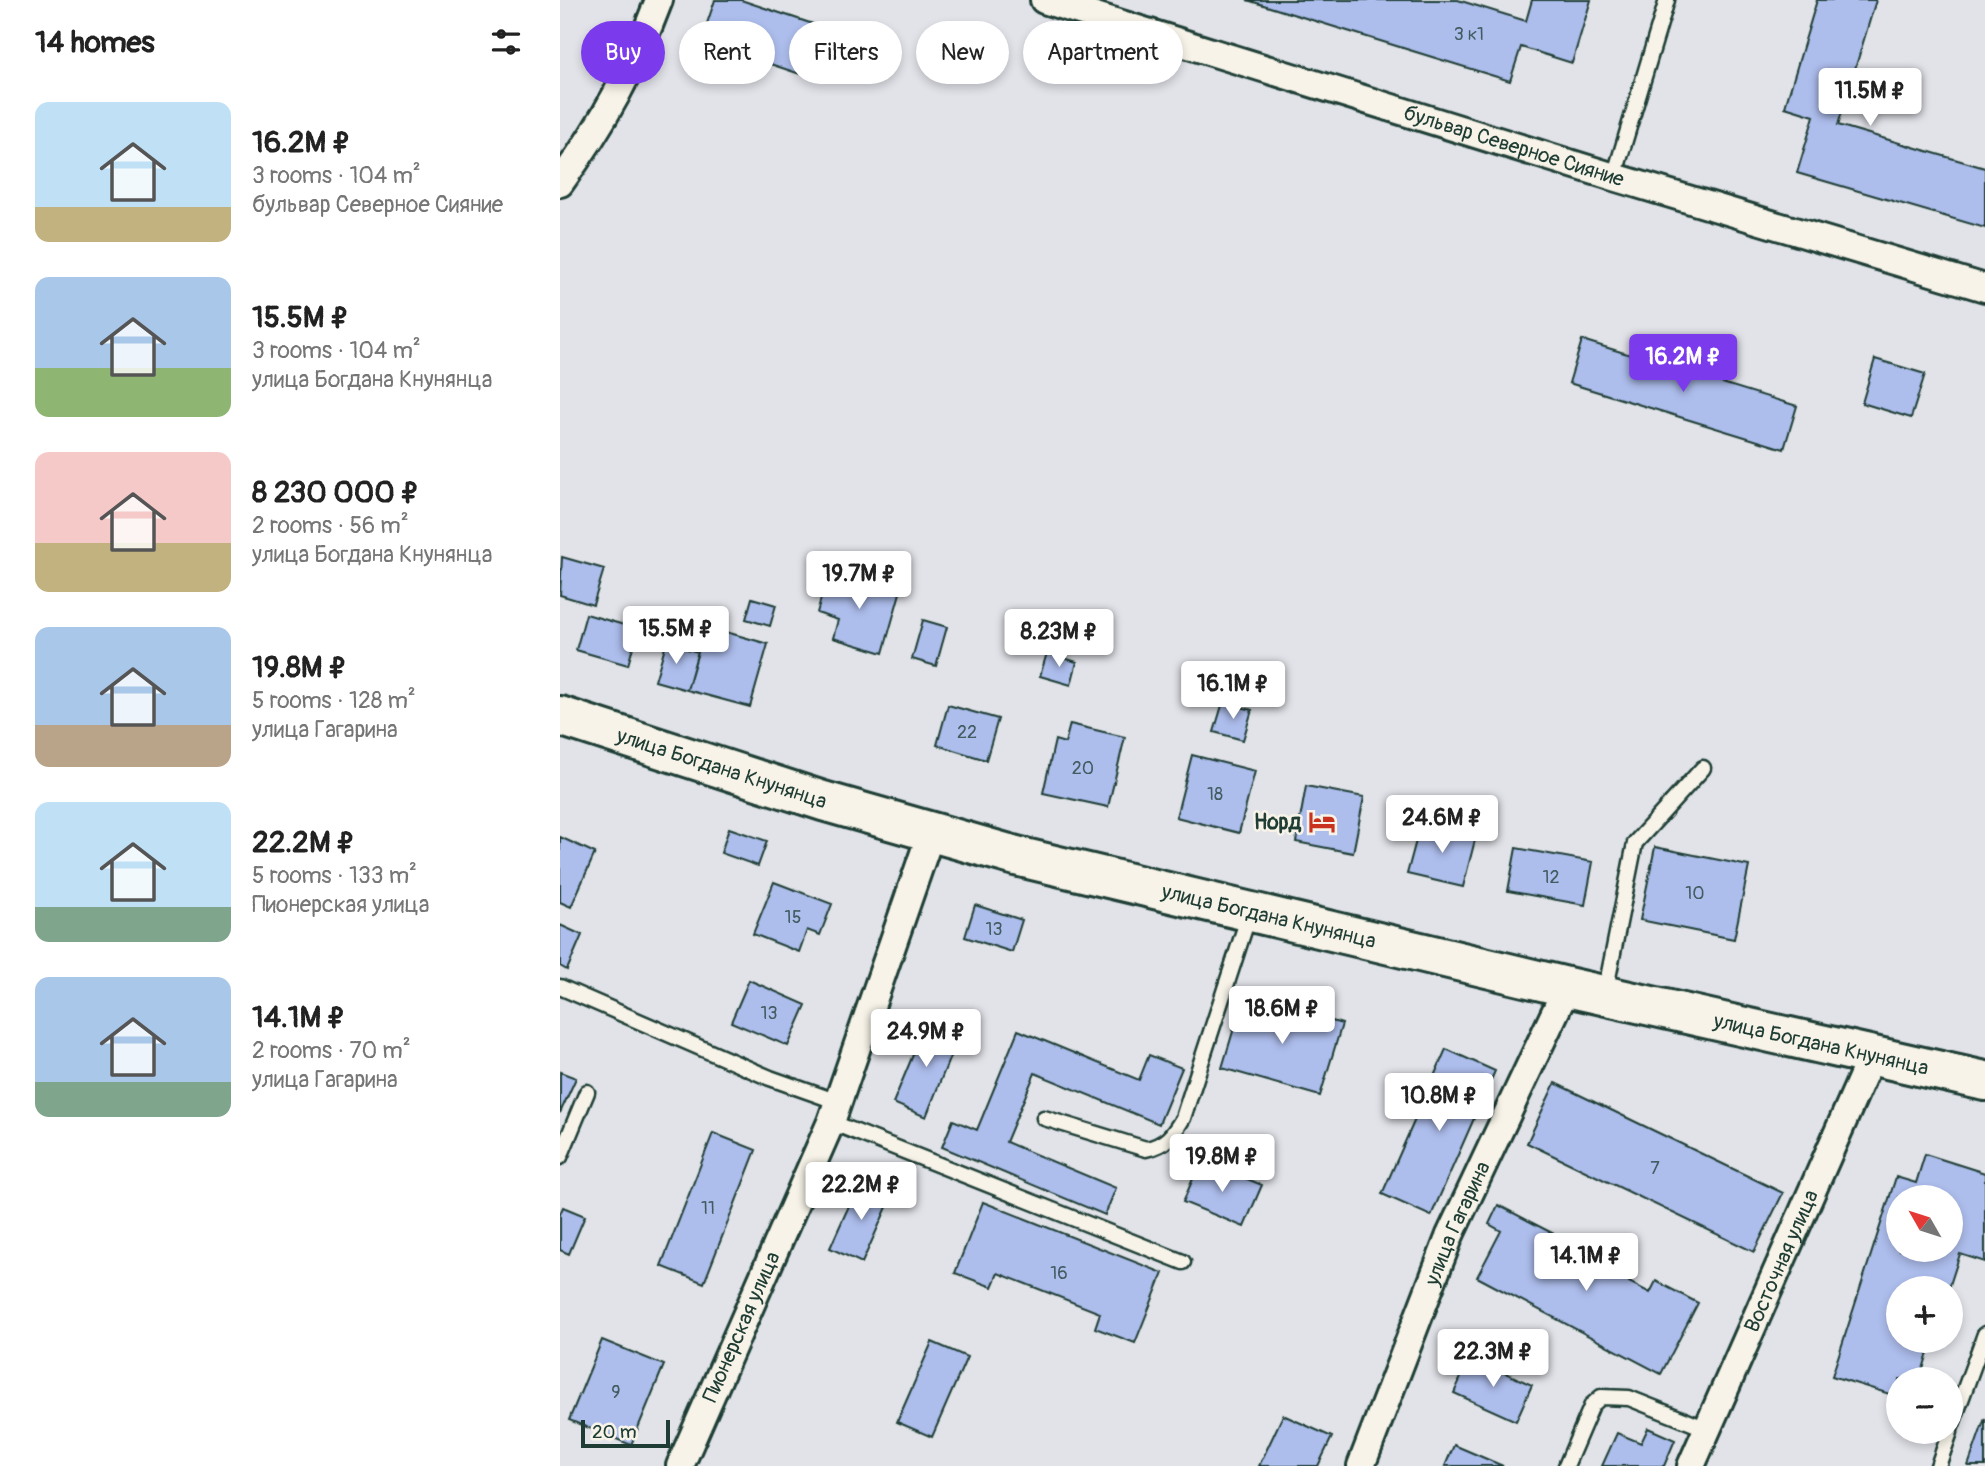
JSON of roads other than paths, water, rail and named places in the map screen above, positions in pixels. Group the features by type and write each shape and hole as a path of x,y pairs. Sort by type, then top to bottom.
{"main road":[{"name":"улица Богдана Кнунянца","path":"560,716 931,833 1016,856 1567,987 1985,1081"}],"street":[{"path":"560,183 596,133 629,73 659,0"},
{"name":"бульвар Северное Сияние","path":"1044,0 1096,8 1614,177 1985,288"},
{"name":"Пионерская улица","path":"680,1466 835,1112 931,833"},
{"name":"улица Гагарина","path":"1361,1466 1450,1235 1567,987"},
{"name":"Восточная улица","path":"1690,1466 1872,1055"}],"lane":[{"path":"1614,177 1667,0"},
{"path":"1605,995 1635,844 1703,768"},
{"path":"1044,1118 1146,1149 1160,1146 1174,1135 1251,911"},
{"path":"560,987 770,1078 835,1112 1183,1262"},
{"path":"560,1157 587,1093"},
{"path":"1963,1395 1985,1334"},
{"path":"1566,1466 1592,1405 1601,1397 1629,1398 1707,1429"},
{"path":"1938,1466 1946,1444"}],"place":[{"name":"Норд","path":"1322,822"}]}
